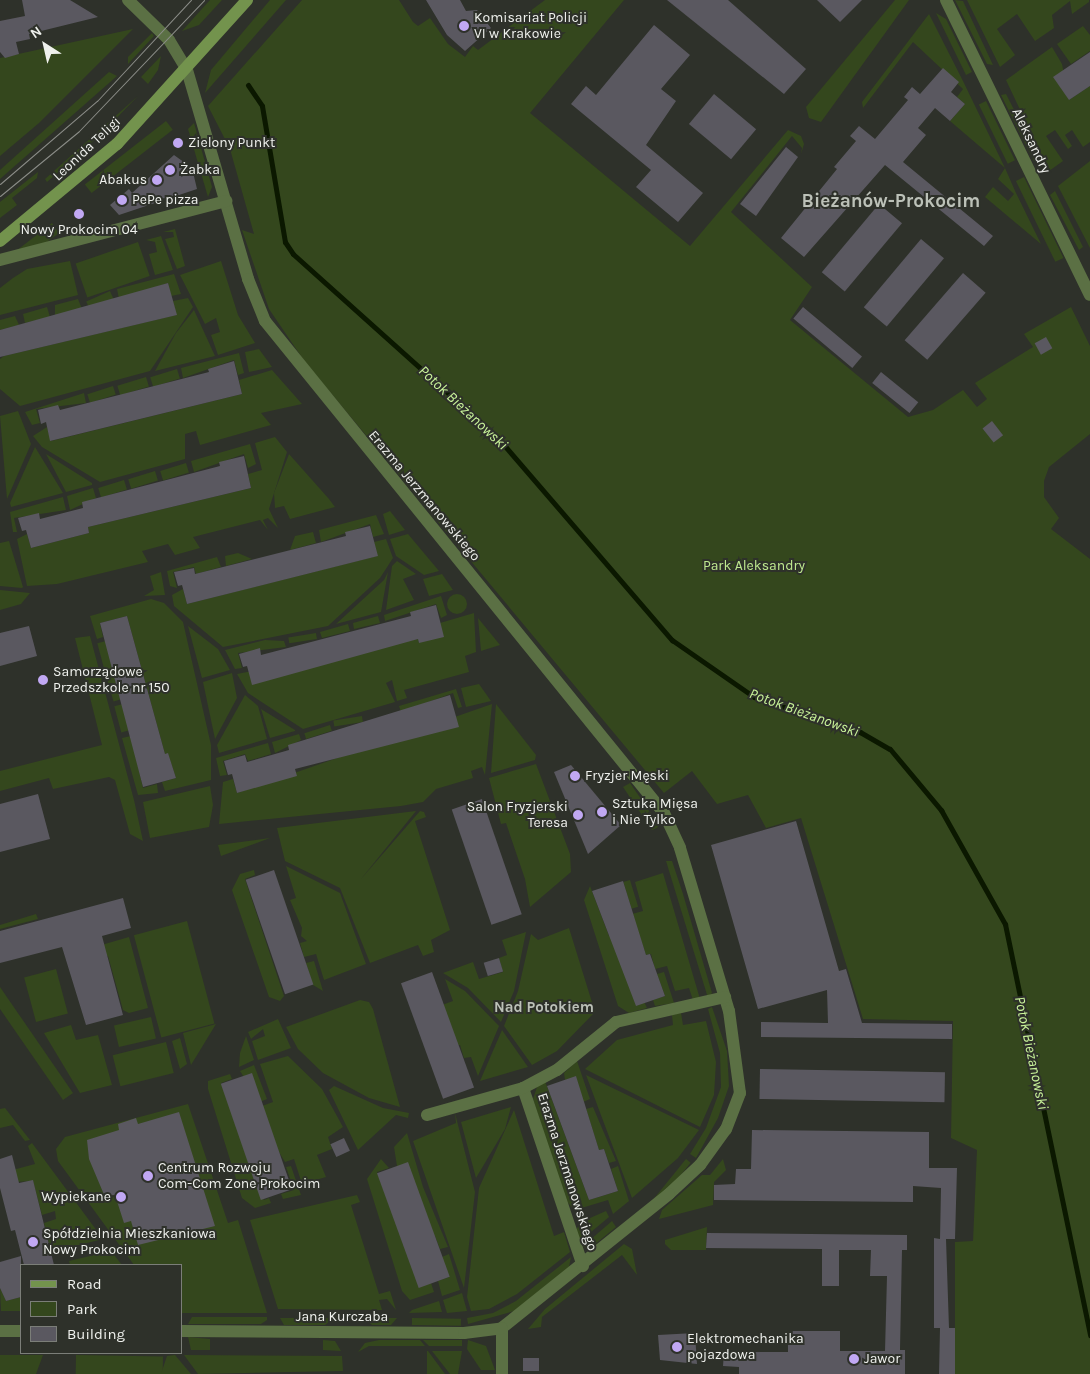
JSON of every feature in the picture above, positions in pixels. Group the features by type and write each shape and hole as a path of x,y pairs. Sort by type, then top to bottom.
{"street":[{"name":"Erazma Jerzmanowskiego","path":"128,0 169,40 186,70 256,303 279,342 664,813 680,848 725,997 737,1053 740,1093 726,1129 700,1165 583,1266 502,1328"},
{"name":"Leonida Teligi","path":"0,241 91,168 186,70 246,0"},
{"name":"Aleksandry","path":"946,0 1090,295"},
{"path":"0,260 226,201"},
{"name":"Erazma Jerzmanowskiego","path":"427,1115 523,1088 557,1070 616,1022 725,997"},
{"name":"Erazma Jerzmanowskiego","path":"523,1088 583,1266"},
{"path":"502,1328 502,1374"},
{"name":"Jana Kurczaba","path":"182,1331 464,1332 502,1328"},
{"path":"0,1331 20,1331"}],"green space":[{"path":"210,0 222,0 199,25 182,31"},
{"path":"270,0 286,0 205,93 211,70"},
{"name":"Park Aleksandry","path":"302,0 399,0 413,22 418,26 430,18 448,44 465,57 473,46 478,50 545,0 624,0 530,113 690,246 788,130 801,136 804,144 801,154 802,148 792,136 731,212 812,287 790,320 908,417 933,410 963,390 977,407 987,399 975,383 1033,347 1024,334 1071,307 1090,346 1090,434 1049,467 1044,481 1044,497 1059,518 1051,529 1090,559 1090,1374 955,1374 955,1242 973,1241 977,1150 951,1138 953,1021 863,1019 801,818 766,828 748,795 717,804 692,771 664,793 305,362 269,309 242,230 254,234 230,149 208,106"},
{"path":"895,0 909,0 821,122 809,118 806,107"},
{"path":"955,0 963,1 993,65 987,64"},
{"path":"967,0 1089,0 1089,2 1072,14 1070,1 1052,15 1054,28 1035,41 1017,14 997,29 1015,55 1000,67"},
{"path":"936,13 946,19 972,72 966,75"},
{"path":"929,14 1005,168 950,121 965,104 957,97 963,89 913,42 863,108 862,102"},
{"path":"1083,26 1090,35 1090,51 1071,64 1057,44"},
{"path":"133,29 39,123 0,156 0,58"},
{"path":"152,33 154,36 128,64 128,57"},
{"path":"1052,47 1062,64 1069,100 1090,86 1090,142 1083,147 1072,130 1065,135 1072,146 1068,149 1055,130 1046,136 1063,161 1049,171 1006,80"},
{"path":"161,56 158,70 148,84 141,77"},
{"path":"109,72 117,76 0,179 0,170"},
{"path":"1006,94 1036,153 1034,161 1001,95"},
{"path":"138,96 99,136 47,182 45,179"},
{"path":"986,101 1015,160 1008,164 979,105"},
{"path":"166,121 173,130 92,193 85,184"},
{"path":"194,123 212,187 208,197 188,129"},
{"path":"1090,161 1090,248 1058,186"},
{"path":"1005,168 1041,244 985,197 993,187 1008,201 1014,194 998,179"},
{"path":"38,172 37,178 12,198 17,205 0,218 0,202"},
{"path":"1024,177 1063,258 1055,262 1016,181"},
{"path":"1055,191 1083,247 1079,250 1050,195"},
{"path":"52,223 59,233 43,245 16,251"},
{"path":"175,229 185,266 177,269 165,239 174,237 173,232 163,232"},
{"path":"161,236 173,270 155,275 149,254 157,252 155,242 146,240"},
{"path":"138,242 150,276 87,298 76,263"},
{"path":"70,261 78,295 0,315 0,288 27,269"},
{"path":"221,261 238,315 255,343 218,355 211,335 220,332 216,318 205,324 180,275"},
{"path":"174,274 181,294 171,296 168,283 119,299 117,289"},
{"path":"110,291 114,300 90,311 86,302"},
{"path":"188,298 193,307 150,371 20,406 0,389 0,359 4,356 176,315 173,301"},
{"path":"78,299 82,309 55,316 55,305"},
{"path":"47,307 50,317 25,323 23,314"},
{"path":"194,310 215,356 155,371 176,333"},
{"path":"15,316 19,325 0,330 0,320"},
{"path":"259,349 272,367 249,372 245,352"},
{"path":"239,353 244,373 238,375 234,360 183,378 181,368"},
{"path":"177,369 180,379 153,387 150,377"},
{"path":"272,370 302,404 261,413 271,425 200,445 196,431 185,434 185,459 100,482 42,447 33,436 47,427 51,441 242,394 239,380"},
{"path":"146,377 149,387 120,395 117,386"},
{"path":"113,386 116,395 90,403 87,394"},
{"path":"84,393 86,403 36,409 40,423 32,425 25,412"},
{"path":"18,411 31,444 7,499 0,416"},
{"path":"275,437 287,452 269,509 278,528 268,518 263,520 268,530 260,520 193,537 200,548 175,555 168,544 142,551 148,562 57,584 27,586 17,539 27,534 31,548 89,533 88,527 251,488 248,474 262,470 255,443"},
{"path":"250,444 256,464 248,468 244,454 194,472 191,461"},
{"path":"35,447 63,493 11,507 10,503"},
{"path":"46,454 92,483 92,485 66,492"},
{"path":"289,454 335,507 290,519 284,506 275,508 274,493"},
{"path":"186,463 189,473 163,480 160,471"},
{"path":"155,471 158,481 131,489 128,479"},
{"path":"124,480 127,490 101,497 98,488"},
{"path":"93,488 96,498 70,510 67,496"},
{"path":"63,497 66,510 14,518 17,532 13,532 10,512"},
{"path":"390,511 405,530 389,535 383,514"},
{"path":"376,515 384,534 373,537 370,524 321,542 319,530"},
{"path":"313,532 316,543 290,550 295,536"},
{"path":"408,534 439,571 424,575 396,556 390,539"},
{"path":"386,539 393,558 380,578 328,626 223,647 174,606 172,595 183,589 187,604 377,556 374,542"},
{"path":"9,541 22,588 0,586 0,543"},
{"path":"238,553 252,559 226,566 225,556"},
{"path":"217,557 221,567 196,574 194,567 173,572 177,588 170,586 167,571"},
{"path":"397,561 416,574 403,579 414,600 386,610 392,566"},
{"path":"161,572 165,595 144,596 154,590 150,576"},
{"path":"388,572 381,612 336,624 384,580"},
{"path":"442,574 453,590 429,596 423,579"},
{"path":"0,590 30,593 21,604 0,610"},
{"path":"457,594 464,597 467,604 464,611 457,614 450,611 447,604 450,597"},
{"path":"441,596 447,615 441,618 436,604 385,621 384,615"},
{"path":"151,599 164,603 183,622 211,745 211,780 165,791 162,782 176,778 168,754 165,754 127,616 100,623 103,637 97,639 90,616"},
{"path":"474,613 476,652 465,656 469,672 404,690 407,698 397,701 392,680 386,683 395,702 303,729 248,693 237,674 418,639 419,643 440,623"},
{"path":"378,616 380,623 354,629 353,623"},
{"path":"478,618 500,645 481,651"},
{"path":"348,624 350,631 322,638 320,632"},
{"path":"188,626 218,649 230,670 202,678"},
{"path":"316,633 317,639 289,643 288,637"},
{"path":"90,636 134,800 143,841 130,834 115,780 109,777 53,789 49,778 0,791 0,771 102,745 75,638"},
{"path":"265,640 284,641 286,647 238,653 242,668 235,669 225,650"},
{"path":"106,641 113,668 105,670 97,643"},
{"path":"232,673 237,698 215,739 203,682"},
{"path":"115,674 122,699 114,701 106,676"},
{"path":"479,684 491,701 466,707 461,688"},
{"path":"456,689 462,707 458,708 453,693 401,712 399,706"},
{"path":"245,695 258,706 267,739 219,753 217,745"},
{"path":"123,704 130,730 121,732 114,706"},
{"path":"492,704 485,775 482,767 471,771 473,778 436,789 423,802 401,806 219,824 223,782 233,779 237,793"},
{"path":"496,704 536,755 535,760 491,773"},
{"path":"261,709 295,730 295,731 270,738"},
{"path":"362,716 363,722 334,726 333,721"},
{"path":"330,725 332,731 306,739 304,733"},
{"path":"299,734 301,740 275,753 272,742"},
{"path":"131,736 143,788 157,784 158,793 138,795 122,738"},
{"path":"268,743 271,754 248,761 245,754 223,761 227,775 220,776 216,758"},
{"path":"536,764 570,854 571,872 530,907 525,879 506,823 501,824 489,778"},
{"path":"630,783 659,825 657,828 652,830 623,787"},
{"path":"210,786 213,805 209,827 150,838 143,802"},
{"path":"416,811 361,879 420,811 424,812 426,817 415,821 450,930 431,940 434,952 423,956 418,945 370,963 340,888 285,861 277,828"},
{"path":"270,838 221,856 218,845"},
{"path":"666,861 672,861 683,894 712,993 708,998"},
{"path":"286,866 340,893 366,964 324,980 316,954 304,957 300,943 307,941 301,936 302,928 290,900 296,898"},
{"path":"254,870 255,875 245,879 284,996 280,1001 269,997 232,890 240,874"},
{"path":"663,873 700,999 693,1000 689,988 675,991 667,966 655,969 651,954 646,955 632,914 643,911 635,882"},
{"path":"630,880 638,907 631,909 623,882"},
{"path":"590,886 609,936 613,936 647,1008 629,1013 618,1006 584,900"},
{"path":"36,914 38,919 0,929 0,925"},
{"path":"187,921 214,1023 161,1038 134,935"},
{"path":"569,928 595,1012 557,1051 532,1065 504,1026 518,991 531,934 538,940"},
{"path":"526,932 514,991 501,1022 468,988 443,973 473,962 479,979 503,972 499,958 507,955 502,940"},
{"path":"129,937 148,1008 129,1013 123,1010 108,956 101,957 98,946"},
{"path":"314,961 323,991 313,985 306,963"},
{"path":"56,969 68,1013 36,1022 24,978"},
{"path":"664,972 674,1003 655,1006 653,1000 665,996 657,974"},
{"path":"445,979 465,991 499,1026 478,1076 471,1057 464,1058 460,1045 455,1046 442,1005 453,1001"},
{"path":"0,987 73,1093 63,1100 0,1009"},
{"path":"360,1000 369,1002 373,1009 400,1107 369,1098 323,1073 298,1049 286,1027"},
{"path":"712,1007 727,1051 729,1086 718,1118 696,1158 690,1154 706,1128 721,1087 720,1053 708,1009"},
{"path":"681,1013 683,1025 706,1021 716,1062 714,1095 700,1127 585,1069 617,1040 673,1025 672,1015"},
{"path":"151,1017 156,1038 119,1047 114,1026"},
{"path":"278,1019 291,1048 258,1060 252,1041 265,1036 263,1029 251,1039 248,1032"},
{"path":"216,1024 191,1065 183,1033"},
{"path":"71,1025 76,1040 98,1035 112,1085 80,1093 44,1033"},
{"path":"502,1030 528,1067 480,1081"},
{"path":"246,1036 254,1060 239,1067 240,1053"},
{"path":"180,1038 187,1064 180,1069 172,1041"},
{"path":"166,1042 174,1073 120,1086 113,1055"},
{"path":"288,1056 322,1089 343,1127 328,1137 332,1149 317,1155 326,1177 302,1184 294,1159 285,1162 276,1147 262,1106 273,1102 260,1064"},
{"path":"577,1061 590,1099 583,1102 576,1077 565,1080 564,1073"},
{"path":"254,1065 267,1099 260,1102 240,1071"},
{"path":"230,1074 232,1079 221,1083 264,1200 269,1198 271,1203 255,1208 242,1198 208,1089 208,1081"},
{"path":"586,1075 699,1130 678,1158 632,1198"},
{"path":"545,1081 589,1200 618,1191 611,1169 618,1166 629,1201 613,1214 608,1200 575,1210 565,1200 533,1099 538,1084"},
{"path":"334,1086 383,1108 409,1113 408,1118 396,1115 358,1150 329,1090"},
{"path":"188,1104 228,1223 238,1220 267,1313 182,1313 182,1264 133,1264 58,1161 56,1149 65,1137"},
{"path":"511,1107 505,1129 476,1178 461,1122"},
{"path":"593,1107 616,1161 609,1163 604,1149 599,1150 586,1109"},
{"path":"5,1108 30,1140 25,1141 13,1125 0,1128 0,1109"},
{"path":"514,1110 554,1236 564,1232 570,1252 517,1294 489,1309 471,1311 467,1297 479,1188"},
{"path":"455,1113 475,1192 464,1288 413,1141 456,1123"},
{"path":"407,1133 423,1187 448,1247 440,1249 435,1236 431,1237 397,1166 394,1147"},
{"path":"32,1143 103,1239 51,1252 44,1223 56,1219 55,1211 42,1215 33,1181 14,1182 9,1171 35,1164 28,1146"},
{"path":"381,1159 389,1168 377,1172 421,1286 431,1283 434,1292 410,1300 402,1291 367,1179"},
{"path":"686,1159 691,1163 646,1218 641,1214"},
{"path":"723,1159 726,1170 714,1182 713,1205 659,1219 662,1210 702,1175 710,1175"},
{"path":"291,1166 301,1195 283,1199 281,1194 294,1190 286,1167"},
{"path":"357,1195 360,1202 351,1205 379,1294 390,1291 396,1310 387,1299 379,1300 382,1310 278,1309 250,1220"},
{"path":"606,1211 609,1217 579,1242 576,1230 581,1222"},
{"path":"612,1221 616,1227 588,1250 583,1246"},
{"path":"707,1227 706,1250 671,1250 665,1244 665,1240"},
{"path":"624,1244 632,1249 637,1275 622,1255 542,1317 541,1327 528,1329 545,1309"},
{"path":"111,1251 121,1264 70,1264 69,1261"},
{"path":"449,1254 460,1290 442,1296 438,1281 449,1277 442,1257"},
{"path":"571,1257 569,1267 514,1311 468,1324 467,1318 493,1313 516,1301"},
{"path":"0,1288 6,1301 20,1297 20,1311 1,1311"},
{"path":"462,1293 467,1311 447,1313 443,1300"},
{"path":"439,1301 442,1312 409,1313 412,1310"},
{"path":"192,1317 267,1317 267,1320 261,1324 188,1324"},
{"path":"280,1318 334,1318 325,1325 284,1325"},
{"path":"364,1318 397,1318 391,1325 372,1325"},
{"path":"412,1318 461,1319 461,1326 412,1325"},
{"path":"188,1337 210,1339 210,1350 191,1350"},
{"path":"323,1340 335,1341 341,1351 323,1350"},
{"path":"379,1340 420,1340 425,1346 369,1346 358,1352 365,1343"},
{"path":"423,1340 462,1340 462,1346 429,1346"},
{"path":"468,1340 486,1346 495,1370 481,1370 467,1349"},
{"path":"428,1351 445,1374 427,1374"},
{"path":"432,1351 462,1351 458,1374 450,1374"},
{"path":"0,1355 43,1355 36,1374 0,1374"},
{"path":"76,1355 163,1357 163,1374 76,1374"},
{"path":"175,1355 191,1374 161,1374 167,1356"},
{"path":"184,1355 342,1356 343,1371 198,1374"}],"building":[{"path":"22,0 70,0 98,17 29,34 30,39 16,42 19,54 5,58 0,52 0,21 25,16"},
{"name":"Komisariat Policji VI w Krakowie","path":"426,0 460,0 466,11 477,10 491,28 465,51 447,35"},
{"path":"667,0 728,0 806,69 784,94"},
{"path":"817,0 862,0 840,22"},
{"path":"654,25 690,55 661,89 676,101 646,145 703,193 678,222 636,187 651,170 571,104 586,86 596,95"},
{"path":"1090,52 1090,86 1069,100 1053,77"},
{"path":"943,68 959,82 951,92 965,104 950,121 935,108 918,128 926,135 903,162 993,236 984,246 885,165 804,257 781,238 837,169 834,167 856,141 850,136 859,126 875,139 908,100 904,97 912,87 920,94"},
{"path":"714,94 756,129 731,159 689,124"},
{"path":"786,147 798,157 756,216 740,204"},
{"path":"174,155 192,168 197,189 119,215 110,205 129,189 132,193"},
{"path":"879,204 902,223 845,291 822,272"},
{"path":"921,239 944,258 887,326 864,307"},
{"path":"963,273 986,293 927,360 905,340"},
{"path":"168,283 177,315 0,357 0,330"},
{"path":"803,307 862,356 852,368 793,318"},
{"path":"1046,337 1052,348 1041,355 1035,343"},
{"path":"234,361 242,394 50,441 46,422 41,424 38,410 58,405 60,410 209,372 208,369"},
{"path":"881,372 918,402 909,413 872,383"},
{"path":"992,421 1003,435 994,443 983,428"},
{"path":"244,456 251,488 88,527 89,533 31,548 26,530 22,531 18,518 39,513 40,519 83,508 82,502 220,466 219,462"},
{"path":"370,526 378,556 187,604 182,585 178,586 174,572 194,568 195,574 346,536 345,532"},
{"path":"436,605 444,637 419,643 418,639 252,685 247,666 243,667 239,654 260,648 261,655 411,616 410,612"},
{"path":"127,616 165,754 168,753 176,778 143,787 100,623"},
{"path":"29,626 37,656 0,666 0,633"},
{"path":"450,695 459,727 295,769 297,776 237,793 232,774 228,775 224,761 245,755 247,762 289,750 288,745"},
{"path":"571,765 621,825 588,854 554,772"},
{"path":"38,794 50,839 0,852 0,804"},
{"path":"482,799 522,914 491,925 452,809"},
{"path":"796,821 839,971 846,969 862,1023 952,1024 952,1039 761,1037 761,1022 828,1023 827,990 758,1009 711,845"},
{"path":"274,870 313,984 285,994 246,880"},
{"path":"623,881 646,955 650,954 665,996 636,1006 592,891"},
{"path":"123,898 131,928 102,936 123,1015 86,1025 62,947 0,963 0,931"},
{"path":"499,958 503,971 488,976 484,963"},
{"path":"432,972 474,1088 443,1099 401,983"},
{"path":"760,1069 945,1072 944,1102 759,1099"},
{"path":"252,1073 292,1189 261,1200 221,1084"},
{"path":"576,1076 599,1150 604,1149 618,1191 589,1200 547,1086"},
{"name":"Centrum Rozwoju Com-Com Zone Prokocim","path":"179,1112 215,1226 138,1245 131,1221 124,1223 115,1195 105,1197 89,1159 87,1140 119,1130 118,1124 136,1118 138,1124"},
{"path":"752,1130 929,1132 929,1168 957,1168 955,1239 946,1239 949,1328 955,1328 955,1374 939,1374 940,1328 934,1328 934,1238 940,1239 941,1188 913,1186 913,1202 714,1200 714,1185 735,1184 736,1169 751,1169"},
{"path":"344,1138 350,1151 336,1157 330,1144"},
{"name":"Spółdzielnia Mieszkaniowa Nowy Prokocim","path":"12,1155 19,1183 33,1180 54,1264 24,1264 15,1230 11,1231 0,1188 0,1159"},
{"path":"408,1162 450,1277 419,1288 377,1173"},
{"path":"707,1233 907,1235 907,1250 902,1250 900,1350 905,1350 905,1374 739,1374 739,1367 723,1366 724,1352 788,1352 788,1331 840,1331 840,1351 885,1351 887,1276 870,1276 871,1250 839,1250 839,1286 822,1286 822,1249 706,1248"},
{"path":"21,1256 20,1297 6,1301 0,1288 0,1262"},
{"name":"Elektromechanika pojazdowa","path":"695,1333 697,1364 660,1360 658,1335"},
{"path":"523,1358 539,1358 539,1371 523,1371"}],"waterway":[{"name":"Potok Bieżanowski","path":"248,85 262,106 285,242 293,254 498,438 672,640 754,697 860,732 890,749 941,810 1005,924 1090,1335"}],"tram line":[{"path":"0,184 97,101 191,0"},
{"path":"0,196 79,131 204,0"}],"place":[{"name":"Komisariat Policji VI w Krakowie","path":"464,26"},
{"name":"Zielony Punkt","path":"178,143"},
{"name":"Żabka","path":"170,170"},
{"name":"Abakus","path":"157,180"},
{"name":"PePe pizza","path":"122,200"},
{"name":"Nowy Prokocim 04","path":"79,214"},
{"name":"Samorządowe Przedszkole nr 150","path":"43,680"},
{"name":"Fryzjer Męski","path":"575,776"},
{"name":"Sztuka Mięsa i Nie Tylko","path":"602,812"},
{"name":"Salon Fryzjerski Teresa","path":"578,815"},
{"name":"Centrum Rozwoju Com-Com Zone Prokocim","path":"148,1176"},
{"name":"Wypiekane","path":"121,1197"},
{"name":"Spółdzielnia Mieszkaniowa Nowy Prokocim","path":"33,1242"},
{"name":"Elektromechanika pojazdowa","path":"677,1347"},
{"name":"Jawor","path":"854,1359"}],"district":[{"name":"Bieżanów-Prokocim","path":"891,202"},
{"name":"Nad Potokiem","path":"544,1008"}]}
